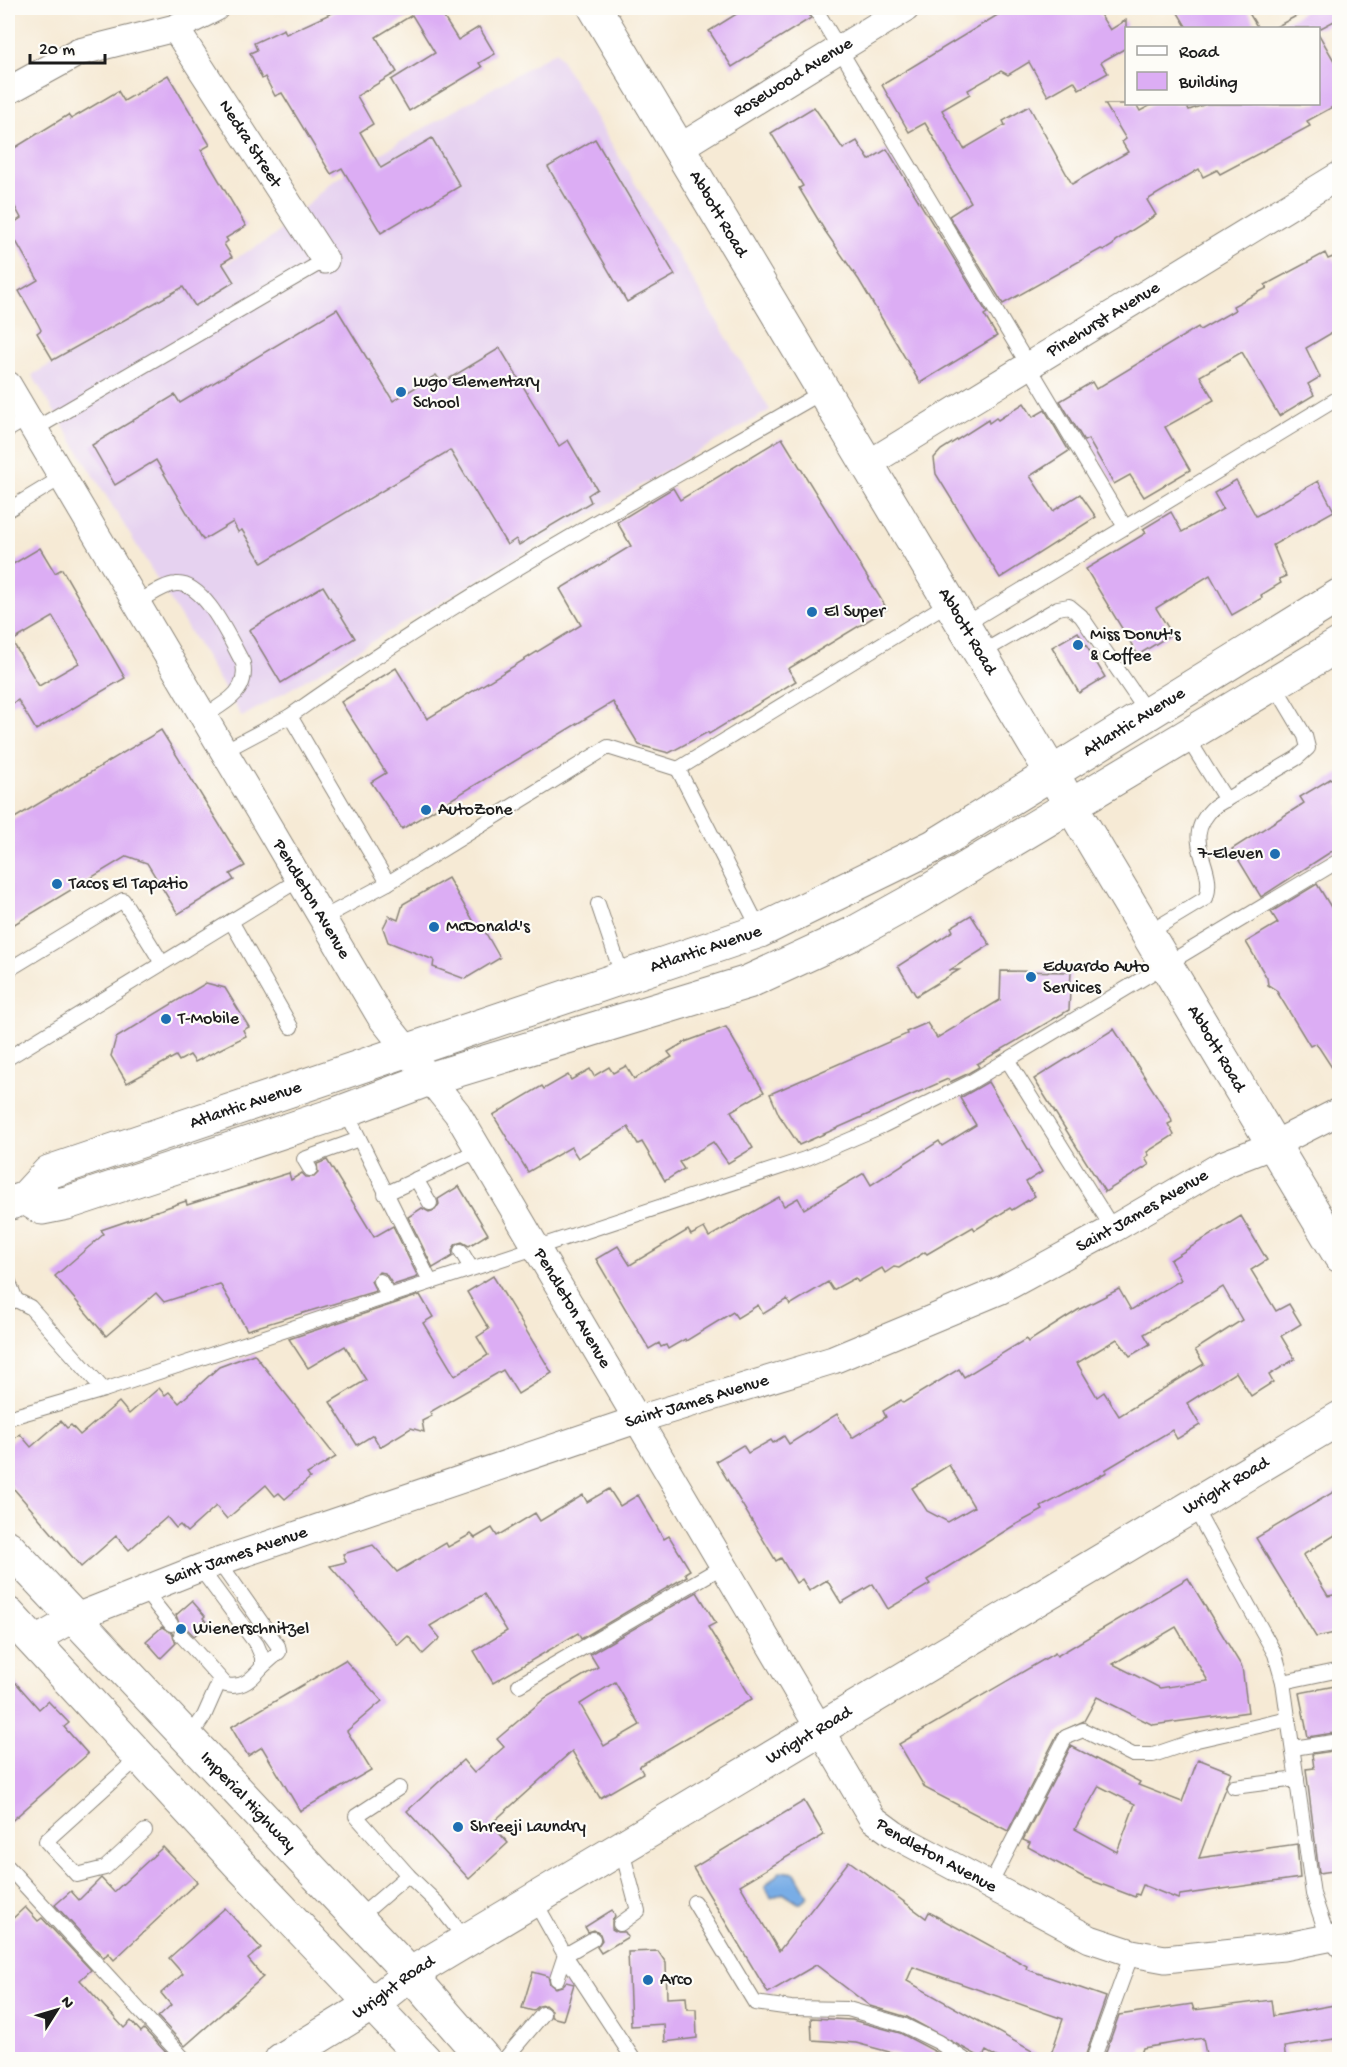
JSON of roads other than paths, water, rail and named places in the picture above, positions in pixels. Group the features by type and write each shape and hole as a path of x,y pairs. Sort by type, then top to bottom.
{"main road":[{"name":"Abbott Road","path":"595,8 1340,1256"},
{"name":"Atlantic Avenue","path":"16,1201 49,1172 760,931 934,846 1340,595"},
{"name":"Atlantic Avenue","path":"16,1201 42,1208 67,1203 345,1110 429,1079 748,982 852,934 1340,644"},
{"name":"Wright Road","path":"281,2060 372,2004 410,1974 466,1940 1340,1418"},
{"name":"Imperial Highway","path":"8,1547 410,1974 485,2060"},
{"path":"8,1614 139,1757 425,2060"}],"street":[{"path":"8,91 79,52 175,28 215,8"},
{"name":"Rosewood Avenue","path":"679,148 906,8"},
{"name":"Nedra Street","path":"175,28 325,260"},
{"name":"Pinehurst Avenue","path":"868,464 1340,175"},
{"name":"Pendleton Avenue","path":"8,385 24,426 64,476 380,1016 457,1113 872,1818 895,1835 1090,1939 1132,1953 1165,1959 1283,1947 1334,1945"},
{"name":"Saint James Avenue","path":"32,1642 76,1617 142,1589 210,1565 639,1419 833,1360 1002,1290 1222,1165 1274,1145 1340,1111"}],"lane":[{"path":"815,8 1125,527"},
{"path":"24,426 325,260"},
{"path":"224,751 290,717 366,662 572,537 824,391"},
{"path":"678,770 957,614 1125,527 1340,397"},
{"path":"8,510 64,476"},
{"path":"138,602 168,585 180,583 190,587 204,596 238,654 245,674 241,688 233,697 204,716"},
{"path":"981,653 1058,608 1069,606 1081,616 1148,714"},
{"path":"1148,933 1206,898 1209,889 1198,827 1204,816 1226,800 1297,758 1308,748 1305,736 1274,684"},
{"path":"290,717 388,883"},
{"path":"1187,737 1226,800"},
{"path":"323,918 388,883 608,747 678,770 760,931"},
{"path":"8,1418 104,1390 805,1159 891,1122 1008,1061 1166,964 1338,864"},
{"path":"8,1058 300,879"},
{"path":"8,970 123,900 162,963"},
{"path":"598,904 622,978"},
{"path":"231,921 291,1027"},
{"path":"1008,1061 1113,1229"},
{"path":"345,1110 430,1281"},
{"path":"310,1169 304,1160 359,1139"},
{"path":"385,1194 479,1150"},
{"path":"416,1179 430,1203"},
{"path":"461,1251 471,1268"},
{"path":"8,1280 12,1302 30,1307 104,1390"},
{"path":"380,1281 389,1295"},
{"path":"1193,1505 1275,1653 1283,1682 1289,1719 1313,1894 1334,1945"},
{"path":"181,1635 220,1680 234,1687 253,1678 279,1652 278,1646 243,1596 210,1565"},
{"path":"210,1565 262,1657 262,1667"},
{"path":"519,1685 725,1565"},
{"path":"142,1589 171,1624"},
{"path":"1283,1682 1340,1670"},
{"path":"188,1739 204,1716 220,1680"},
{"path":"990,1885 1066,1737 1083,1730 1133,1755 1154,1755 1197,1740 1289,1719"},
{"path":"1293,1748 1340,1741"},
{"path":"139,1757 46,1841 76,1875 105,1868 145,1831"},
{"path":"1234,1787 1297,1779"},
{"path":"399,1788 356,1816 408,1875 436,1902 466,1940"},
{"path":"620,1924 638,1911 621,1847"},
{"path":"8,1867 184,2060"},
{"path":"357,1918 408,1875"},
{"path":"534,1900 565,1955 634,2060"},
{"path":"694,1902 755,2003 791,2008 848,2009 903,2025 938,2042 965,2060"},
{"path":"556,1979 565,1955 593,1939"},
{"path":"1092,2060 1132,1953"},
{"path":"504,2060 543,2014"}],"water":[{"path":"781,1871 795,1873 808,1896 800,1904 783,1893 771,1898 765,1886"}],"place":[{"name":"Lugo Elementary School","path":"401,392"},
{"name":"El Super","path":"812,612"},
{"name":"Miss Donut's & Coffee","path":"1078,645"},
{"name":"AutoZone","path":"426,810"},
{"name":"7-Eleven","path":"1275,854"},
{"name":"Tacos El Tapatio","path":"57,884"},
{"name":"McDonald's","path":"434,927"},
{"name":"Eduardo Auto Services","path":"1031,977"},
{"name":"T-Mobile","path":"166,1019"},
{"name":"Wienerschnitzel","path":"181,1629"},
{"name":"Shreeji Laundry","path":"458,1827"},
{"name":"Arco","path":"648,1980"}]}
